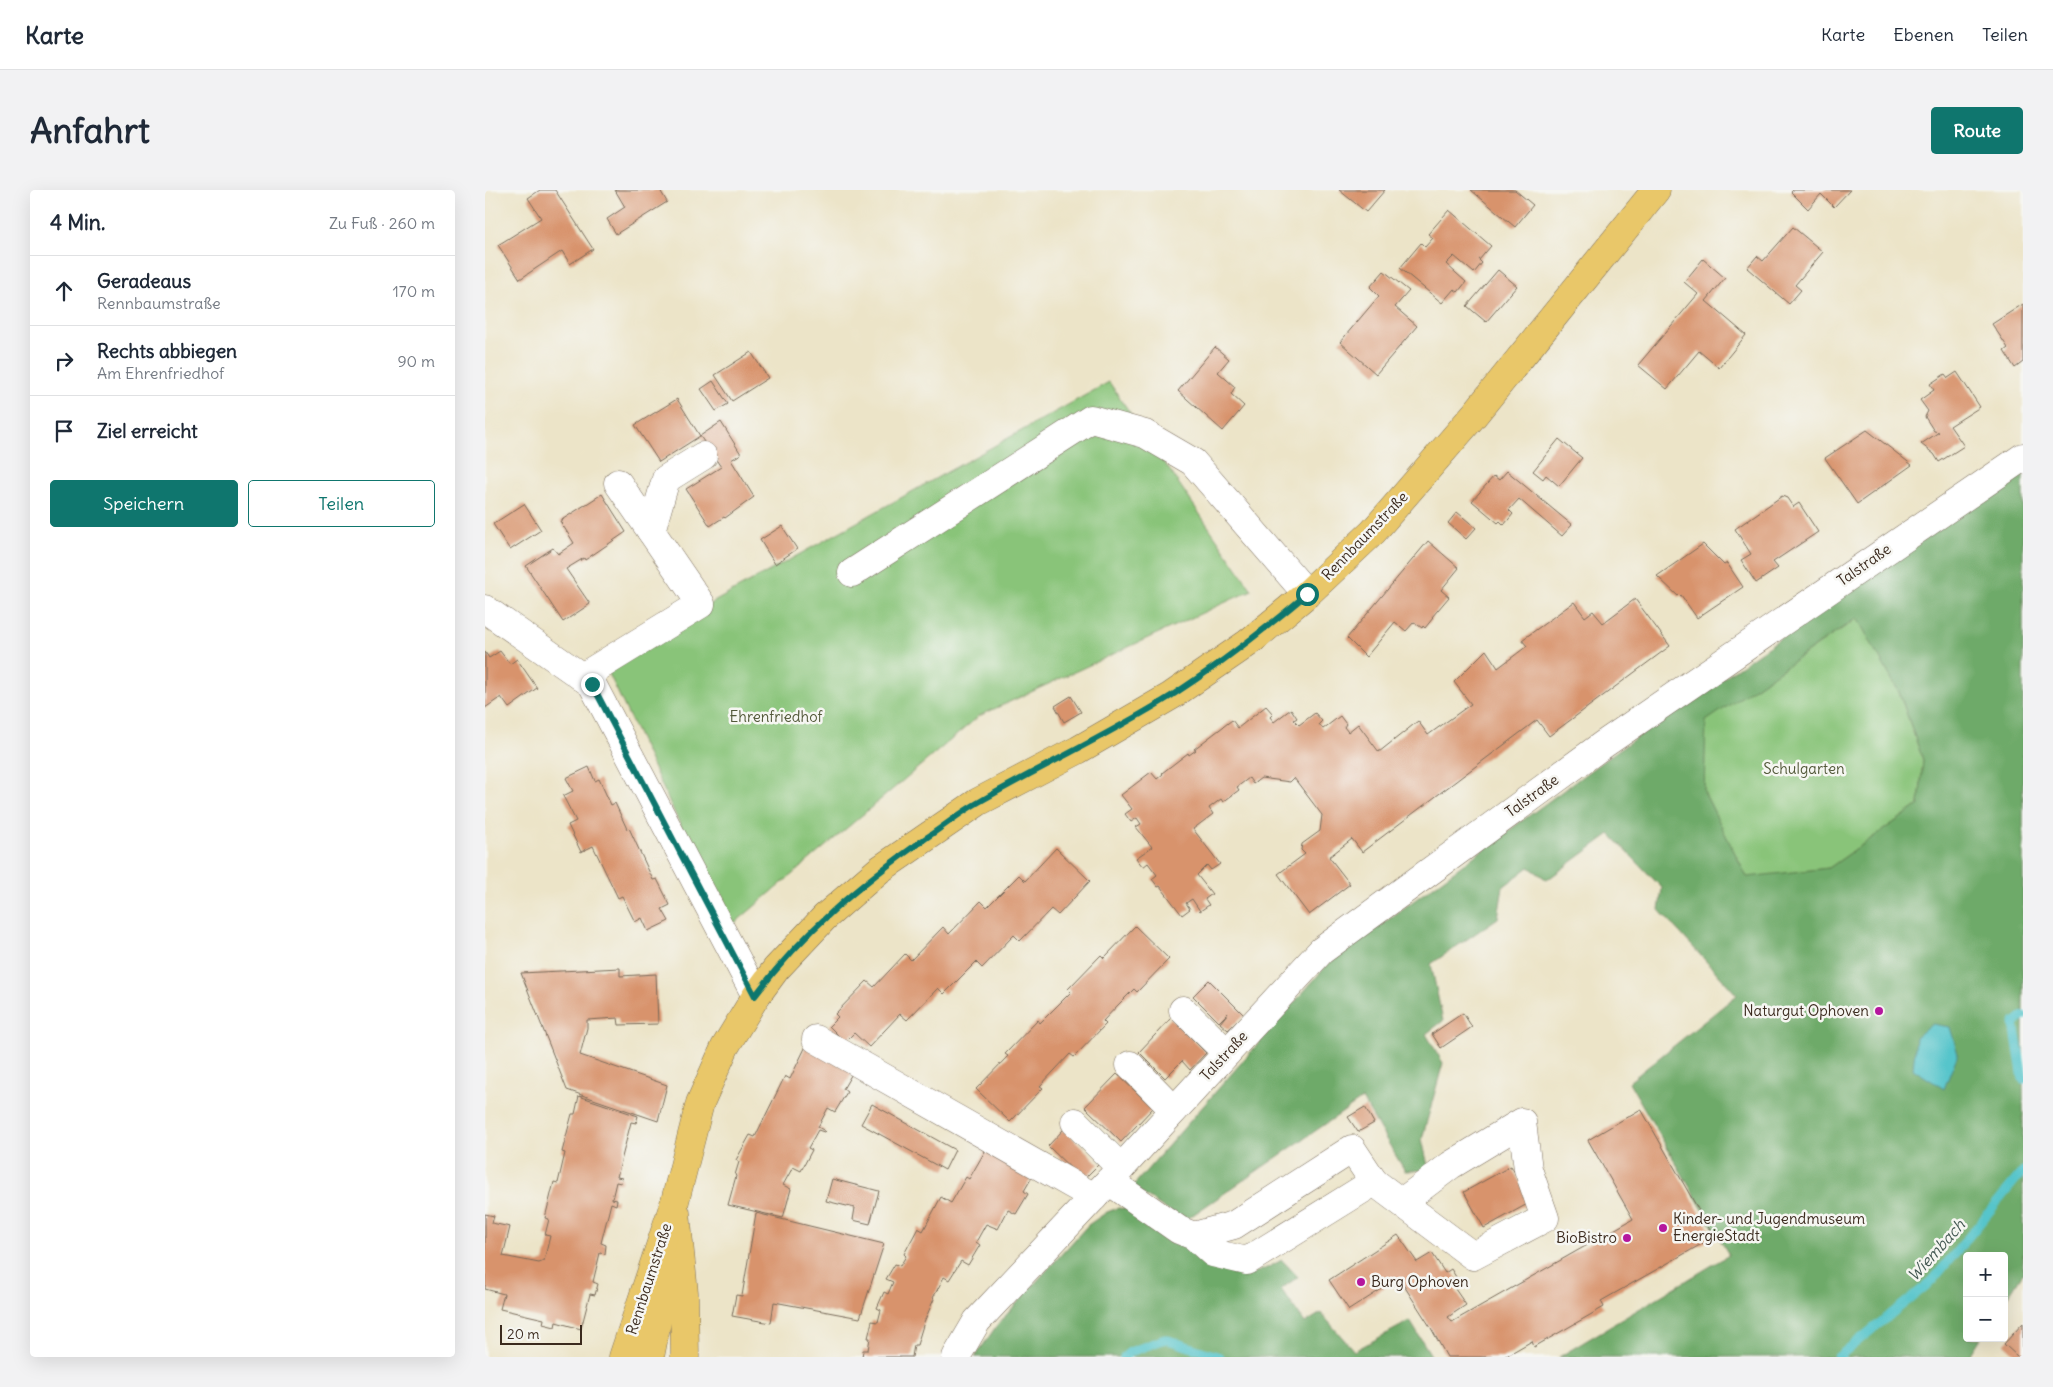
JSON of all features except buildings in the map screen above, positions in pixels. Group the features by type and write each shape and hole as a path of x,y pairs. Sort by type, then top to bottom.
{"main road":[{"name":"Rennbaumstraße","path":"623,1357 675,1201 700,1103 725,1047 755,996 776,969 801,941 839,904 879,870 978,802 1078,750 1171,696 1248,643 1307,594 1373,532 1475,415 1656,190"},
{"name":"Rennbaumstraße","path":"650,1357 667,1273 675,1201"},
{"path":"675,1201 684,1293 685,1357"}],"street":[{"path":"852,573 1091,419 1145,434 1193,462 1307,594"},
{"path":"651,531 666,479 703,456"},
{"name":"Talstraße","path":"956,1357 977,1321 1108,1182 1321,950 1604,744 2023,457"},
{"path":"582,677 701,604 619,483"},
{"path":"485,609 592,684 755,996"},
{"path":"1183,1010 1227,1053"},
{"path":"816,1039 1108,1182 1179,1230 1194,1236 1213,1253 1247,1260 1374,1182"},
{"path":"1130,1065 1174,1110"},
{"path":"1075,1122 1108,1182"},
{"path":"1194,1236 1234,1225 1352,1149 1374,1182 1473,1256 1545,1218 1527,1169 1522,1122 1451,1165 1403,1202"}],"green space":[{"name":"Ehrenfriedhof","path":"1109,382 1252,590 979,716 729,928 604,663"},
{"path":"2023,471 2023,1273 2008,1297 2008,1252 1963,1252 1963,1342 1978,1342 1969,1357 1559,1357 1729,1255 1629,1082 1737,995 1659,910 1662,888 1610,834 1547,880 1529,867 1503,887 1498,918 1431,964 1443,1021 1426,1034 1443,1063 1422,1139 1429,1170 1405,1171 1362,1099 1184,1221 1132,1187 1328,964 1614,753","holes":["1857,618 1899,692 1923,760 1919,805 1829,868 1747,877 1704,792 1706,721"]},
{"name":"Schulgarten","path":"1858,618 1899,692 1923,760 1919,805 1829,868 1747,878 1704,792 1705,721"},
{"path":"1118,1208 1129,1209 1232,1274 1252,1273 1282,1260 1298,1277 1281,1289 1305,1323 1321,1313 1354,1351 1410,1321 1432,1357 975,1357 997,1325 1088,1225 1107,1212"}],"water":[{"path":"1932,1024 1950,1027 1958,1054 1944,1089 1913,1069 1916,1037"}],"waterway":[{"name":"Wiembach","path":"2023,1016 2014,1023 2023,1079"},
{"name":"Wiembach","path":"1838,1357 1932,1281 2023,1171"},
{"name":"Wiembach","path":"1124,1357 1130,1352 1165,1339 1220,1357"}],"place":[{"name":"Naturgut Ophoven","path":"1879,1011"},
{"name":"Kinder- und Jugendmuseum EnergieStadt","path":"1663,1228"},
{"name":"BioBistro","path":"1627,1238"},
{"name":"Burg Ophoven","path":"1361,1282"}],"route":[{"path":"592,684 755,996 801,941 852,892 879,870 978,802 1078,750 1171,696 1248,643 1307,594"}]}
